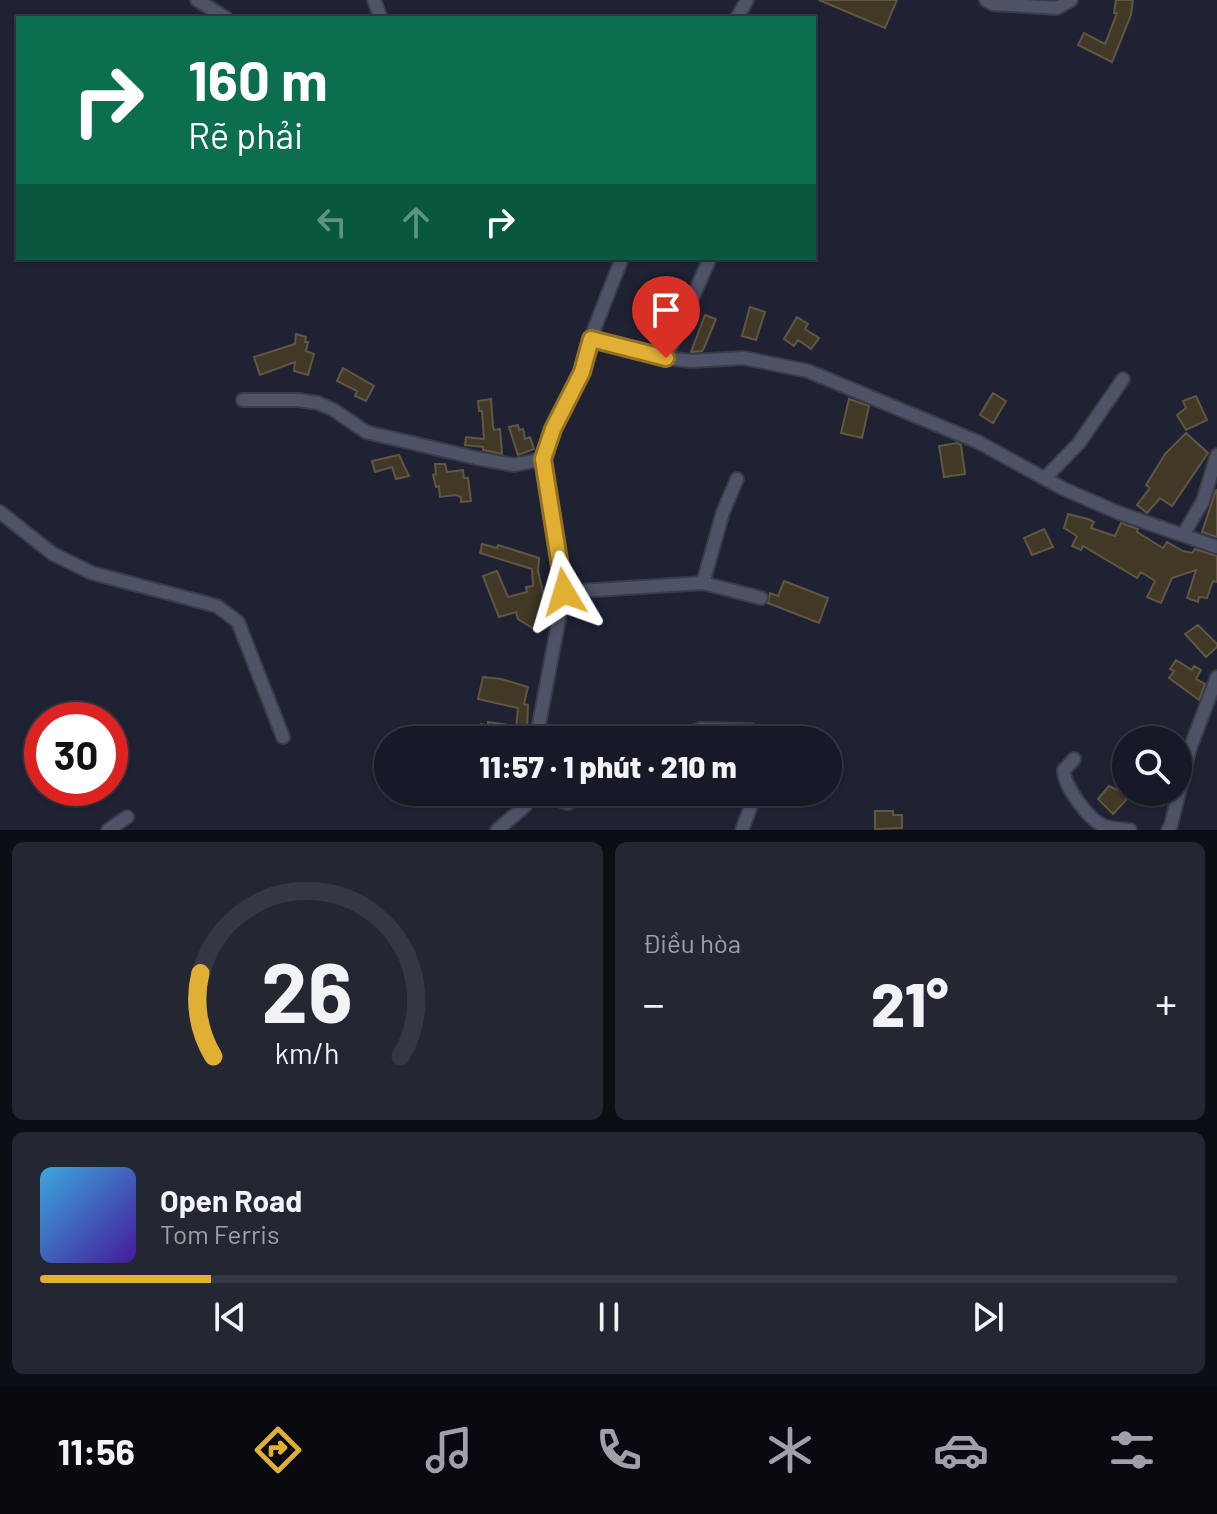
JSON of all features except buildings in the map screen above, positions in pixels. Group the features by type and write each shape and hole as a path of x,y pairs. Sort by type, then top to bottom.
{"street":[{"path":"197,0 223,16"},
{"path":"986,0 993,4 1057,8 1071,0"},
{"path":"538,726 564,592 543,459 553,429 582,372 591,339 621,260"},
{"path":"666,358 709,260"},
{"path":"591,339 666,358 691,361 744,358 808,371 978,442 1119,513 1217,547"},
{"path":"1045,478 1079,443 1123,379"},
{"path":"243,400 318,403 366,432 476,458 514,465 543,459"},
{"path":"1183,535 1203,501 1217,455"},
{"path":"703,583 723,512 737,479"},
{"path":"0,512 53,554 92,573 217,606 238,622 283,737"},
{"path":"564,592 703,583 761,598"},
{"path":"1168,830 1189,751 1217,677"},
{"path":"1074,759 1064,770 1063,778 1089,816 1105,827 1130,830"},
{"path":"497,830 525,806"},
{"path":"742,830 751,806"},
{"path":"108,830 127,817"}],"route":[{"path":"564,592 543,459 553,429 582,372 591,339 666,358"}]}
